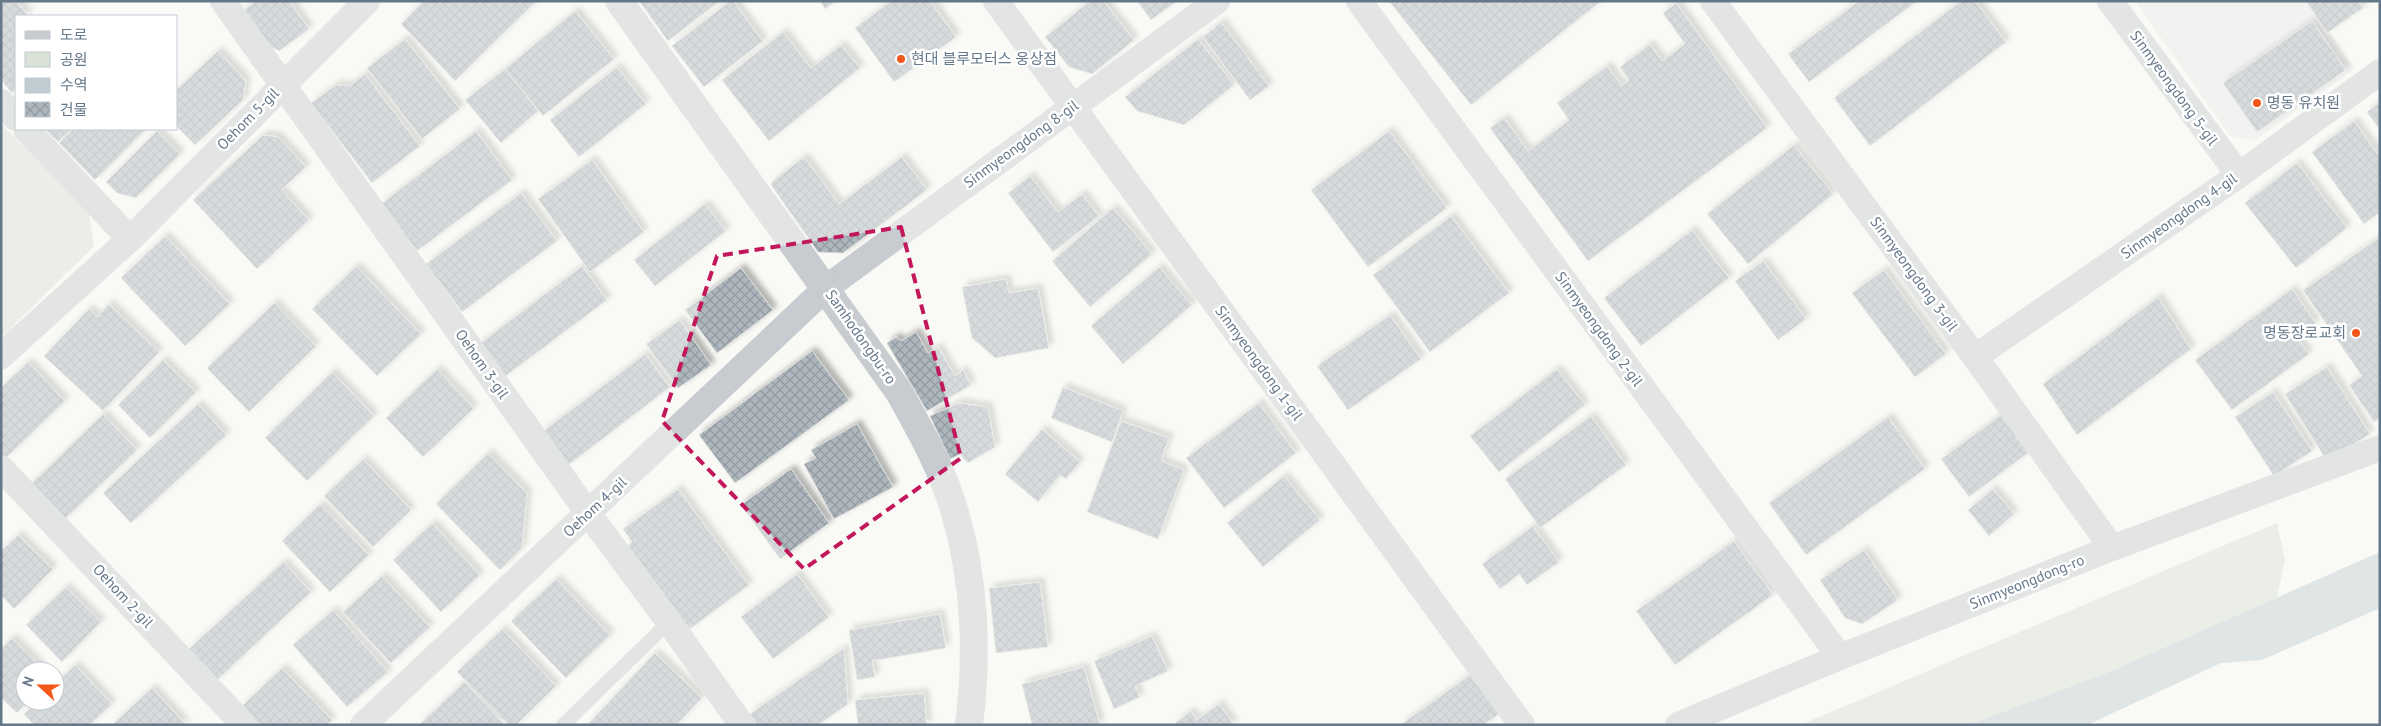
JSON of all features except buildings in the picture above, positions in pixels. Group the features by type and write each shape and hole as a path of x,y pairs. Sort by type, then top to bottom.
{"street":[{"name":"Oehom 3-gil","path":"223,1 588,513 742,725"},
{"name":"Oehom 5-gil","path":"1,356 130,238 367,1"},
{"name":"Samhodongbu-ro","path":"619,1 899,392 932,452 955,512 968,578 974,639 973,692 969,725"},
{"name":"Sinmyeongdong 1-gil","path":"996,1 1522,725"},
{"name":"Sinmyeongdong 8-gil","path":"826,288 1217,1"},
{"name":"Sinmyeongdong 2-gil","path":"1359,1 1840,657"},
{"name":"Sinmyeongdong 3-gil","path":"1713,1 1975,357 2112,548"},
{"name":"Sinmyeongdong 5-gil","path":"2110,1 2238,175"},
{"name":"Sinmyeongdong 4-gil","path":"1975,357 2238,175 2380,72"},
{"path":"1,102 15,117"},
{"path":"27,130 130,238"},
{"name":"Oehom 4-gil","path":"363,725 826,288"},
{"name":"Sinmyeongdong-ro","path":"1678,725 1840,657 2112,548 2380,448"},
{"name":"Oehom 2-gil","path":"1,468 244,725"}],"lane":[{"path":"563,725 669,622"}],"highlighted area":[{"path":"901,227 961,458 804,569 662,421 717,256"}],"shaded area":[{"name":"명동 유치원","path":"2135,1 2307,1 2355,69 2254,141 2230,136"}],"green space":[{"path":"1,124 88,208 94,246 1,338"},
{"path":"2277,523 2285,559 2277,598 2109,672 1968,725 1800,725"}],"water":[{"path":"2380,552 2380,608 2262,660 2221,663 2087,725 1968,725 2109,672"}],"place":[{"name":"현대 블루모터스 웅상점","path":"901,59"},
{"name":"명동 유치원","path":"2257,103"},
{"name":"명동장로교회","path":"2356,333"}]}
